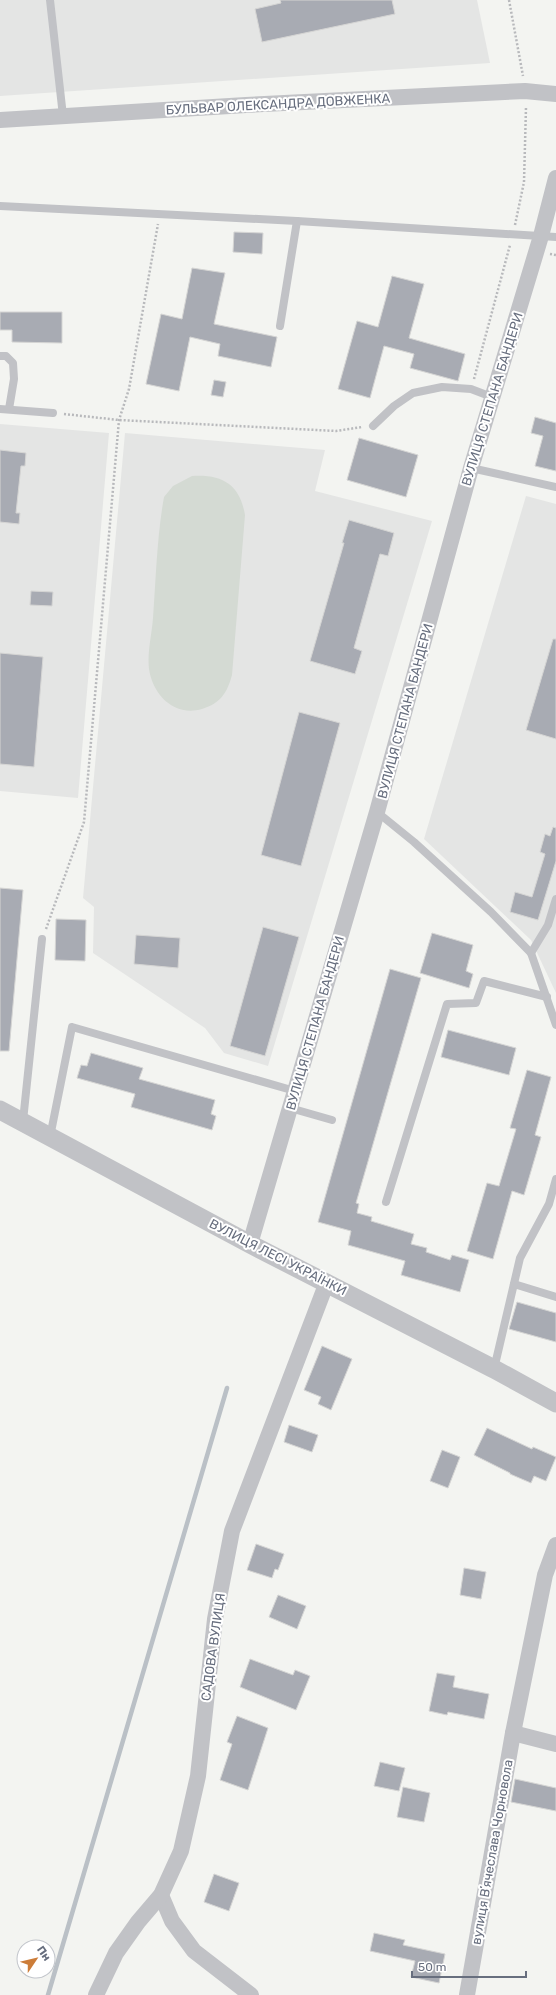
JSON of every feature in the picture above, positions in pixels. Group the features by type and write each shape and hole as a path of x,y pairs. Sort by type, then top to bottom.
{"street":[{"name":"БУЛЬВАР ОЛЕКСАНДРА ДОВЖЕНКА","path":"0,120 526,91 556,94"},
{"name":"ВУЛИЦЯ СТЕПАНА БАНДЕРИ","path":"250,1244 377,812 470,468 492,397 548,237 556,178"},
{"name":"ВУЛИЦЯ ЛЕСІ УКРАЇНКИ","path":"0,1110 250,1244 325,1286 494,1369 556,1403"},
{"name":"САДОВА ВУЛИЦЯ","path":"96,1995 116,1953 138,1922 161,1895 181,1850 198,1776 215,1619 232,1531 325,1286"},
{"name":"вулиця Вʼячеслава Чорновола","path":"467,1995 513,1733 545,1575 556,1546"},
{"path":"513,1733 556,1744"},
{"path":"161,1895 172,1921 194,1951 251,1995"}],"lane":[{"path":"50,0 63,116"},
{"path":"0,206 298,221 548,237"},
{"path":"280,326 298,221"},
{"path":"0,356 6,356 13,363 14,379 9,409"},
{"path":"374,426 394,406 412,393 442,387 471,389 492,397"},
{"path":"0,408 53,413"},
{"path":"470,468 556,487"},
{"path":"377,812 414,842 491,912 531,953 556,1025"},
{"path":"531,953 548,925 556,899"},
{"path":"22,1122 42,939"},
{"path":"386,1202 447,1004 476,1003 484,981 547,997"},
{"path":"50,1137 72,1027 295,1090"},
{"path":"290,1108 332,1120"},
{"path":"494,1369 520,1258 549,1204 556,1179"},
{"path":"514,1284 556,1297"}],"path":[{"path":"471,389 513,234 524,182 527,116 526,91 509,0"},
{"path":"42,939 84,822 119,420 129,389 160,214"},
{"path":"53,413 119,420 336,431 374,426"}],"shaded area":[{"path":"0,0 477,0 490,63 0,96"},
{"path":"0,424 109,433 78,798 0,791"},
{"path":"125,433 325,450 315,491 432,521 268,1066 224,1053 205,1028 93,953 94,907 83,898"},
{"path":"192,476 213,477 228,484 239,496 245,515 232,675 228,687 219,700 209,707 192,711 174,707 166,702 160,695 151,679 149,669 149,650 153,618 158,542 164,497 173,486"},
{"path":"526,496 556,504 556,993 531,940 424,839"}],"building":[{"path":"280,0 392,0 395,14 262,42 255,9 281,3"},
{"path":"234,232 263,233 262,254 233,252"},
{"path":"192,268 225,273 214,324 277,337 271,367 218,356 220,344 190,337 179,391 146,384 161,314 182,319"},
{"path":"392,276 424,284 409,338 465,354 458,381 410,368 414,354 384,346 370,398 338,389 357,321 378,327"},
{"path":"0,312 62,312 62,343 12,342 12,330 0,330"},
{"path":"214,380 226,382 223,397 211,395"},
{"path":"535,417 556,423 556,471 535,466 543,436 531,433"},
{"path":"359,438 418,455 406,497 347,480"},
{"path":"0,450 26,453 25,466 21,466 16,513 20,513 19,524 0,522"},
{"path":"349,520 394,533 388,556 380,554 354,648 362,651 355,674 310,661 344,543 342,543"},
{"path":"31,591 53,592 52,606 30,605"},
{"path":"553,639 556,639 556,739 526,730"},
{"path":"0,653 43,657 34,767 0,764"},
{"path":"299,712 340,723 301,866 261,855"},
{"path":"553,827 556,828 556,861 538,920 510,912 515,892 532,897 545,854 540,852 545,834 550,836"},
{"path":"0,888 23,890 9,1051 0,1051"},
{"path":"56,919 86,920 85,961 55,960"},
{"path":"263,927 299,937 265,1056 230,1046"},
{"path":"432,933 473,945 466,971 473,974 469,988 420,973"},
{"path":"136,935 180,938 178,968 134,964"},
{"path":"390,969 421,978 356,1203 359,1204 357,1213 372,1217 371,1221 414,1234 411,1244 427,1248 426,1252 450,1260 452,1255 469,1260 460,1292 401,1275 405,1261 348,1245 351,1231 318,1222"},
{"path":"448,1030 516,1048 509,1075 441,1057"},
{"path":"91,1053 143,1068 139,1079 215,1100 211,1114 216,1116 212,1130 131,1107 135,1094 77,1078 81,1065 87,1066"},
{"path":"527,1070 551,1077 535,1135 541,1137 524,1195 512,1191 493,1259 467,1251 487,1183 499,1186 516,1129 510,1128"},
{"path":"517,1302 556,1313 556,1342 509,1329"},
{"path":"322,1346 352,1359 331,1410 318,1404 321,1397 304,1390"},
{"path":"289,1425 318,1435 312,1452 284,1442"},
{"path":"487,1428 532,1449 533,1447 556,1457 546,1481 534,1476 531,1483 474,1455"},
{"path":"442,1450 460,1457 448,1488 430,1481"},
{"path":"256,1544 284,1554 278,1570 275,1569 272,1578 247,1570"},
{"path":"464,1568 486,1572 481,1599 460,1595"},
{"path":"278,1595 306,1606 297,1629 269,1617"},
{"path":"250,1659 293,1675 295,1670 310,1676 296,1710 240,1687"},
{"path":"437,1673 455,1676 453,1687 489,1694 484,1719 448,1712 447,1715 429,1711"},
{"path":"237,1716 268,1728 248,1790 220,1780 232,1744 227,1742"},
{"path":"380,1762 405,1768 399,1791 374,1786"},
{"path":"515,1779 556,1788 556,1811 511,1802"},
{"path":"403,1787 430,1793 424,1822 397,1817"},
{"path":"214,1874 239,1883 229,1911 204,1902"},
{"path":"374,1933 405,1940 403,1945 445,1954 439,1983 411,1977 415,1961 370,1951"}],"waterway":[{"path":"48,1995 227,1388"}]}
